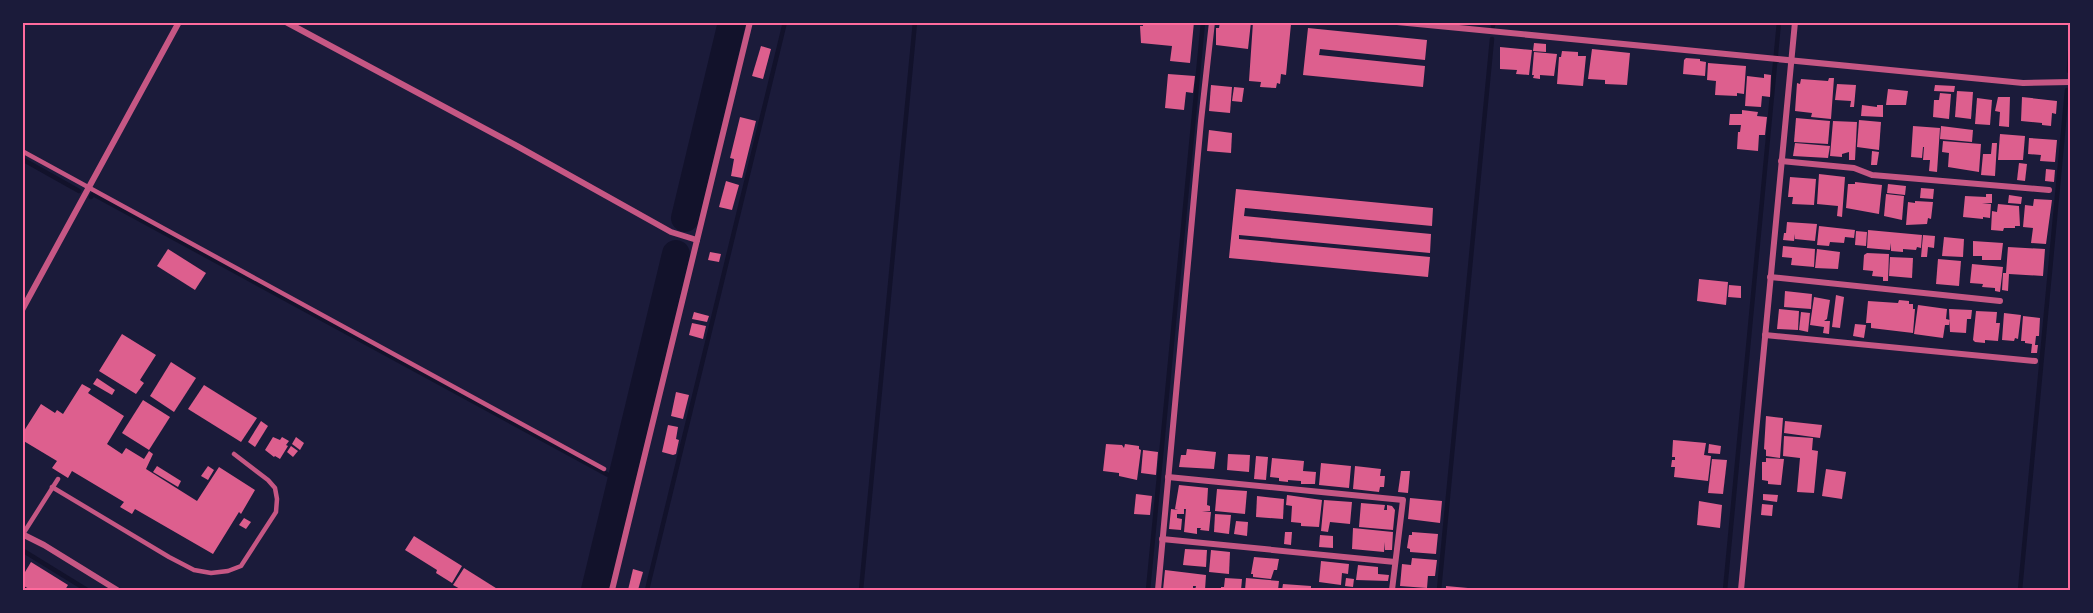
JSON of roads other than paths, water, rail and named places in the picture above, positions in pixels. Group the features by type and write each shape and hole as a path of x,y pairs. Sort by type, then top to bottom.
{"street":[{"path":"22,310 178,22"},
{"path":"286,22 671,232 697,240"},
{"path":"612,591 750,22"},
{"path":"1158,591 1212,22"},
{"path":"1397,22 2023,82 2070,82"},
{"path":"1741,591 1795,22"},
{"path":"1781,162 1854,168 1872,175 2049,190"},
{"path":"1770,277 2000,301"},
{"path":"1765,335 2035,361"},
{"path":"1168,477 1403,500 1392,591"},
{"path":"23,534 117,591"},
{"path":"1162,539 1395,562"}],"lane":[{"path":"22,151 604,469"},
{"path":"52,487 194,570 212,573 228,572 241,566 276,512 277,499 274,488 268,480 234,453"},
{"path":"23,534 58,479"}],"waterway":[{"path":"685,218 732,22"},
{"path":"647,590 785,22"},
{"path":"861,590 915,22"},
{"path":"1148,590 1203,22"},
{"path":"1725,590 1779,22"},
{"path":"1439,590 1492,39"},
{"path":"2069,71 2070,51"},
{"path":"2020,590 2067,90"},
{"path":"22,159 79,191"},
{"path":"91,197 93,194 621,482"},
{"path":"595,590 676,254"},
{"path":"22,550 87,590"}]}
